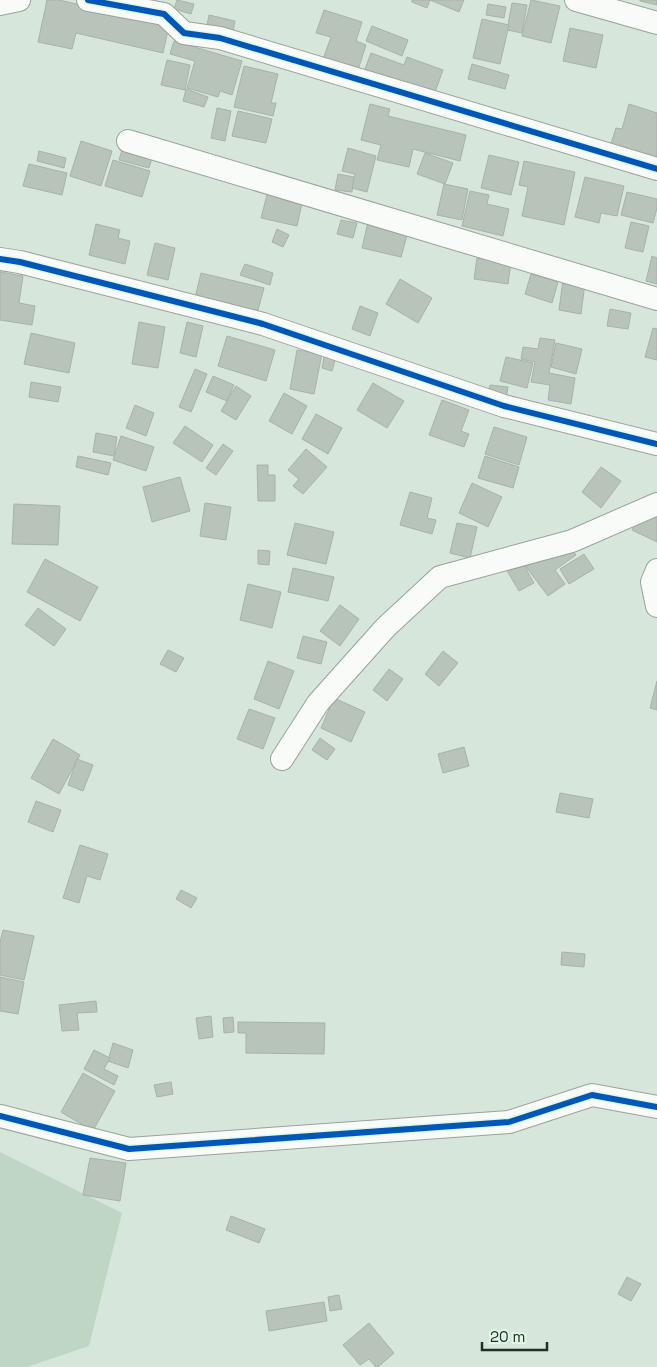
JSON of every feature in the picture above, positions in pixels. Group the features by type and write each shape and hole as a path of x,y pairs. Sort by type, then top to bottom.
{"street":[{"path":"0,4 19,0"},
{"path":"88,0 164,14 184,33 220,38 657,169"},
{"path":"578,0 657,23"},
{"path":"128,141 657,299"},
{"path":"0,259 20,262 263,324 504,406 657,444"},
{"path":"282,759 318,703 386,627 440,577 572,541 657,504"},
{"path":"657,570 652,582 657,606"},
{"path":"0,1116 129,1149 508,1122 592,1095 657,1107"}],"green space":[{"path":"0,1152 122,1213 89,1346 27,1367 0,1367"}],"building":[{"path":"47,0 59,0 169,25 163,53 76,33 72,49 38,42"},
{"path":"177,0 194,4 191,14 174,9"},
{"path":"412,0 430,0 427,8 412,2"},
{"path":"430,0 464,0 459,12"},
{"path":"531,0 560,6 551,43 522,36"},
{"path":"657,0 657,5 640,1"},
{"path":"512,3 527,5 522,33 507,30"},
{"path":"488,4 506,7 504,18 486,15"},
{"path":"324,10 362,22 356,41 366,45 357,73 322,62 331,37 316,33"},
{"path":"209,15 235,21 232,37 206,31"},
{"path":"482,19 509,25 500,64 473,58"},
{"path":"372,26 408,40 402,56 366,41"},
{"path":"570,28 603,35 596,68 563,61"},
{"path":"174,41 242,61 232,95 220,91 218,97 187,88 195,61 170,54"},
{"path":"371,53 404,65 407,57 443,70 434,95 365,69"},
{"path":"167,60 190,65 185,90 161,85"},
{"path":"472,64 509,75 505,89 468,79"},
{"path":"244,66 278,74 271,103 276,103 273,116 234,107"},
{"path":"186,89 208,97 204,107 183,101"},
{"path":"370,104 390,109 388,116 466,135 460,161 413,149 409,167 377,160 381,145 361,140"},
{"path":"629,104 657,113 657,165 609,150 616,128 622,129"},
{"path":"217,108 231,111 225,141 211,138"},
{"path":"238,111 272,119 266,143 232,136"},
{"path":"81,141 112,151 101,186 70,176"},
{"path":"348,148 376,156 367,192 352,188 355,174 342,171"},
{"path":"122,150 152,158 149,168 119,160"},
{"path":"39,151 66,158 64,168 37,161"},
{"path":"425,153 453,163 445,184 417,174"},
{"path":"489,155 519,162 511,195 481,188"},
{"path":"113,160 150,171 142,197 105,186"},
{"path":"524,161 575,172 564,225 522,216 528,187 519,185"},
{"path":"29,164 67,173 62,195 23,186"},
{"path":"338,174 354,177 352,192 335,190"},
{"path":"585,177 624,186 617,216 601,213 599,223 575,217"},
{"path":"444,184 468,189 462,220 437,215"},
{"path":"268,191 303,199 297,226 261,218"},
{"path":"470,191 489,195 487,204 509,209 503,236 462,226"},
{"path":"627,192 657,199 653,223 621,215"},
{"path":"341,220 357,223 353,238 337,234"},
{"path":"368,222 408,232 401,257 362,248"},
{"path":"631,222 649,226 643,252 625,248"},
{"path":"96,224 120,230 118,238 130,241 125,264 89,255"},
{"path":"277,229 289,235 283,247 272,242"},
{"path":"155,243 175,248 168,280 147,275"},
{"path":"652,256 657,258 657,284 646,281"},
{"path":"477,258 511,263 508,284 474,279"},
{"path":"245,264 273,273 270,285 240,275"},
{"path":"0,272 23,276 19,303 35,306 32,325 0,320"},
{"path":"201,273 264,288 255,321 195,298"},
{"path":"531,274 558,282 552,303 525,294"},
{"path":"400,279 432,298 418,323 386,304"},
{"path":"563,280 585,283 581,314 559,310"},
{"path":"360,306 378,313 370,336 352,329"},
{"path":"610,309 631,313 628,329 607,326"},
{"path":"139,322 165,327 158,368 132,364"},
{"path":"187,322 203,326 196,357 180,353"},
{"path":"653,328 657,329 657,360 645,357"},
{"path":"31,333 75,343 69,373 24,364"},
{"path":"227,336 275,350 266,381 218,366"},
{"path":"540,338 555,340 549,373 575,378 571,404 548,400 550,385 531,382 535,362 521,359 523,347 538,349"},
{"path":"556,343 582,349 576,374 551,367"},
{"path":"297,350 322,354 314,394 290,389"},
{"path":"324,357 335,360 332,371 322,368"},
{"path":"506,357 533,363 527,388 500,381"},
{"path":"195,369 207,374 191,412 179,407"},
{"path":"213,376 234,385 227,401 206,392"},
{"path":"31,382 61,387 58,402 29,397"},
{"path":"373,383 404,401 387,428 357,410"},
{"path":"490,385 508,387 506,399 488,397"},
{"path":"236,386 251,396 236,420 221,411"},
{"path":"284,393 307,406 292,434 269,421"},
{"path":"442,400 469,410 461,431 469,434 464,447 429,435"},
{"path":"135,405 154,413 146,436 126,428"},
{"path":"316,414 342,428 328,454 302,439"},
{"path":"185,426 213,445 202,462 173,443"},
{"path":"494,427 527,437 519,465 485,454"},
{"path":"96,433 117,437 114,456 93,452"},
{"path":"121,436 154,447 146,471 113,460"},
{"path":"223,444 233,451 216,475 206,468"},
{"path":"306,449 327,467 303,494 293,486 299,479 288,470"},
{"path":"78,456 111,463 108,475 76,467"},
{"path":"485,456 519,467 513,488 478,478"},
{"path":"257,465 268,465 268,475 275,475 275,501 258,501"},
{"path":"601,467 621,481 601,508 582,492"},
{"path":"180,477 190,511 152,522 143,487"},
{"path":"472,483 502,497 488,527 459,513"},
{"path":"410,492 432,498 427,518 436,520 432,534 400,525"},
{"path":"205,503 231,507 226,540 200,536"},
{"path":"647,503 657,508 657,542 632,530"},
{"path":"14,504 60,506 58,545 12,544"},
{"path":"295,523 334,532 326,564 287,555"},
{"path":"457,523 477,527 470,558 450,553"},
{"path":"560,535 576,555 555,570 565,584 548,596 523,563"},
{"path":"258,550 270,551 269,565 258,564"},
{"path":"584,554 594,569 569,584 560,569"},
{"path":"518,555 534,583 519,591 503,564"},
{"path":"45,559 98,587 80,621 27,592"},
{"path":"293,568 334,577 328,601 288,592"},
{"path":"248,584 281,592 272,628 240,620"},
{"path":"340,605 359,619 340,646 320,631"},
{"path":"38,608 66,629 54,646 25,625"},
{"path":"303,636 327,642 321,664 297,658"},
{"path":"168,650 184,658 176,672 160,664"},
{"path":"443,651 458,663 439,686 425,674"},
{"path":"268,661 294,671 279,709 254,699"},
{"path":"389,669 403,679 387,701 373,690"},
{"path":"657,681 657,710 650,708"},
{"path":"334,698 365,712 351,742 321,728"},
{"path":"249,709 275,718 263,749 237,739"},
{"path":"320,738 335,749 327,760 312,750"},
{"path":"53,739 80,755 59,794 31,778"},
{"path":"464,747 469,766 443,773 438,754"},
{"path":"77,759 93,765 83,791 68,785"},
{"path":"560,793 593,799 589,818 556,812"},
{"path":"36,801 61,810 53,832 28,822"},
{"path":"80,845 108,854 100,880 87,876 79,903 63,898"},
{"path":"181,890 197,898 191,908 176,899"},
{"path":"3,930 34,936 24,980 0,975 0,942"},
{"path":"562,952 585,954 584,967 561,965"},
{"path":"0,977 24,982 18,1014 0,1011"},
{"path":"96,1001 97,1012 77,1013 79,1030 62,1031 59,1005"},
{"path":"211,1016 213,1037 199,1039 196,1018"},
{"path":"233,1017 234,1032 224,1033 223,1018"},
{"path":"238,1022 325,1023 324,1054 246,1053 246,1033 238,1033"},
{"path":"113,1043 133,1050 128,1068 108,1061"},
{"path":"94,1050 110,1058 104,1069 118,1076 114,1085 84,1069"},
{"path":"83,1073 115,1091 93,1131 61,1112"},
{"path":"171,1082 173,1094 157,1097 154,1085"},
{"path":"90,1158 126,1163 120,1201 83,1195"},
{"path":"231,1216 265,1229 259,1243 226,1230"},
{"path":"627,1277 641,1284 631,1301 618,1294"},
{"path":"339,1295 342,1309 330,1311 328,1297"},
{"path":"324,1302 327,1321 269,1331 266,1311"},
{"path":"369,1323 394,1353 378,1367 369,1359 360,1365 343,1345"}],"cycle path":[{"path":"88,0 164,14 184,33 220,38 657,169"},
{"path":"0,259 20,262 263,324 504,406 657,444"},
{"path":"0,1116 129,1149 509,1122 592,1095 657,1107"}]}
